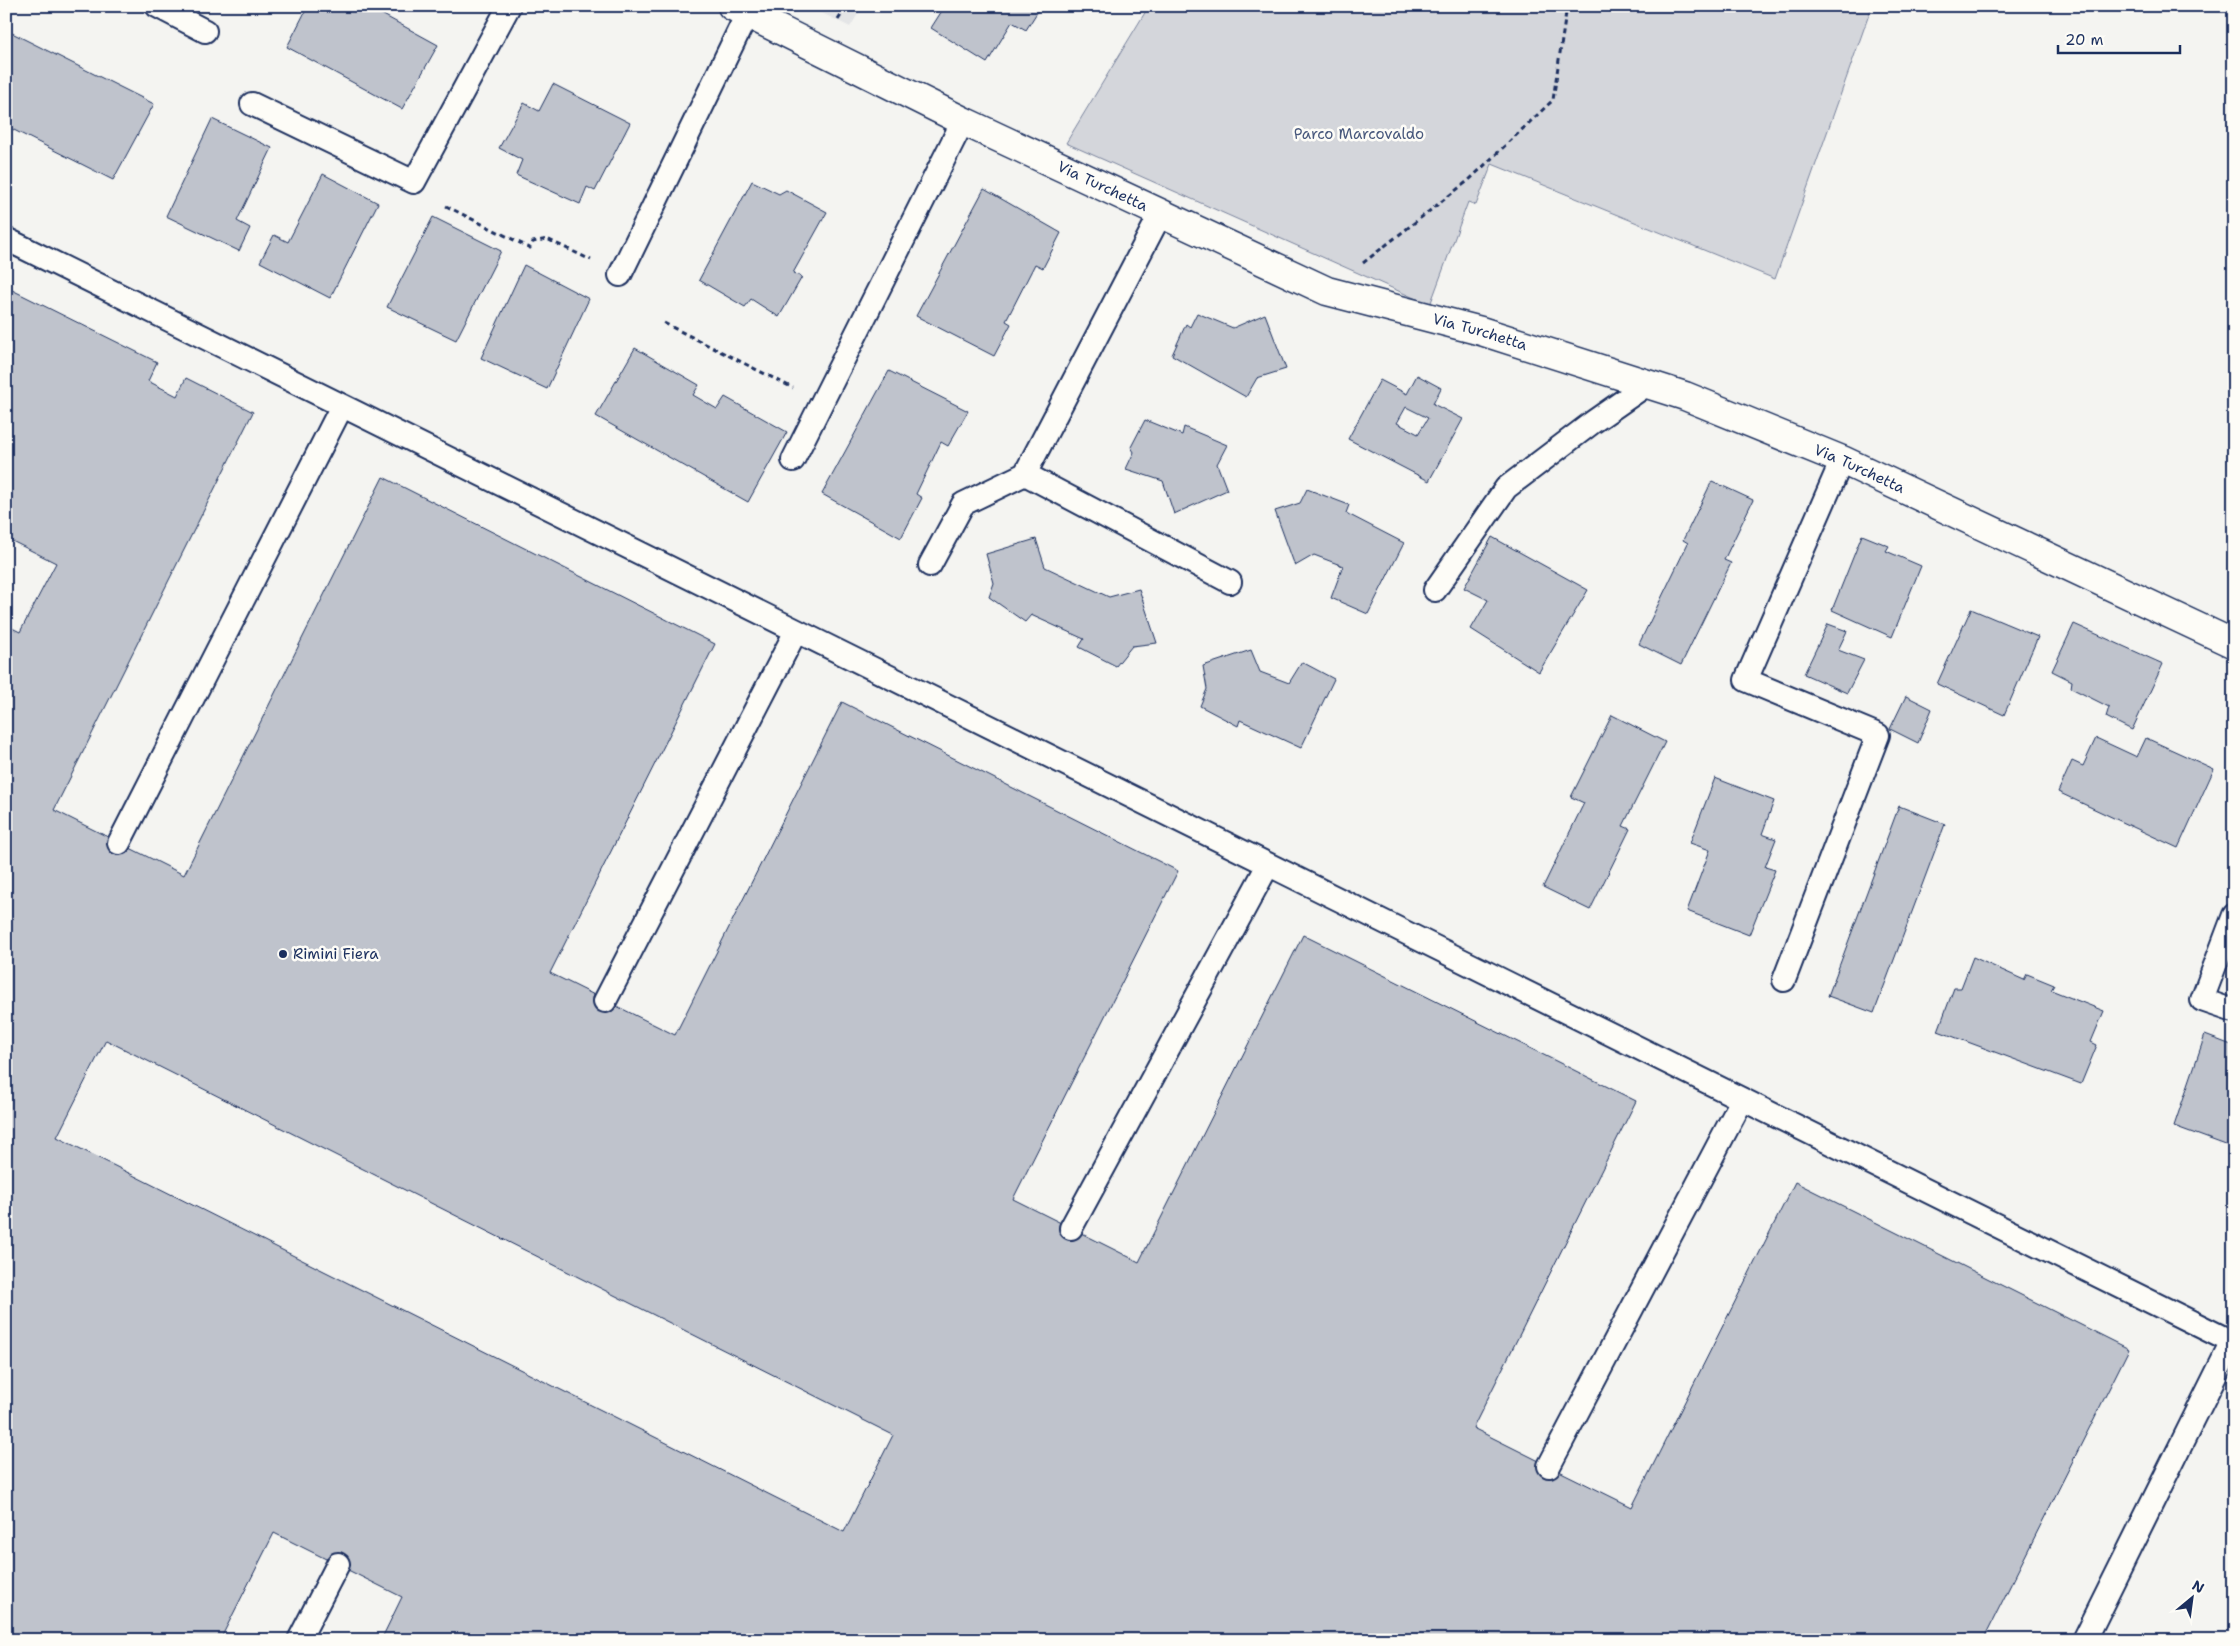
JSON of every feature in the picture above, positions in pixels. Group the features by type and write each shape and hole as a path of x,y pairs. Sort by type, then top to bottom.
{"street":[{"name":"Via Turchetta","path":"740,10 820,48 963,121 1327,291 1481,331 1685,396 1842,460 2234,644"}],"lane":[{"path":"156,6 205,31"},
{"path":"252,104 414,182 509,6"},
{"path":"620,275 740,10"},
{"path":"793,460 963,121"},
{"path":"930,565 963,504 1025,474 1160,214"},
{"path":"6,239 2233,1342 2084,1640"},
{"path":"1435,590 1506,488 1593,422 1649,383"},
{"path":"119,843 342,406"},
{"path":"1784,980 1878,735 1746,680 1842,460"},
{"path":"1025,474 1230,582"},
{"path":"605,1001 796,631"},
{"path":"1071,1228 1268,865"},
{"path":"2234,915 2202,1000 2234,1011"},
{"path":"1549,1466 1742,1100"},
{"path":"299,1640 338,1564"}],"path":[{"path":"1327,291 1470,180 1553,100 1567,6"},
{"path":"446,206 530,248 533,242 547,239 620,275"},
{"path":"664,324 795,389 811,376 833,380"}],"shaded area":[{"path":"808,6 863,6 850,27"}],"green space":[{"name":"Parco Marcovaldo","path":"1149,6 1872,6 1775,279 1492,164 1476,205 1468,202 1430,305 1066,143"}],"building":[{"path":"308,6 367,6 438,45 402,109 287,47"},
{"path":"945,6 1041,6 1026,30 1012,22 987,63 931,28"},
{"path":"6,30 154,104 113,180 6,126"},
{"path":"553,84 630,123 595,191 587,187 580,204 516,175 522,160 499,148 524,103 539,111"},
{"path":"212,119 272,148 237,221 250,228 239,251 166,216"},
{"path":"323,174 378,203 330,298 260,262 274,235 288,242"},
{"path":"752,181 779,194 786,190 827,212 793,273 802,277 779,317 751,299 745,307 699,280"},
{"path":"984,189 1061,233 1043,268 1035,264 1006,321 1011,324 994,356 916,316"},
{"path":"433,217 501,251 456,340 387,307"},
{"path":"524,265 589,299 547,389 481,358"},
{"name":"Rimini Fiera","path":"6,287 157,362 148,381 177,396 186,378 253,412 54,810 184,875 383,477 715,644 550,973 675,1035 842,702 1178,871 1013,1199 1139,1262 1303,935 1636,1101 1473,1428 1632,1507 1795,1182 2129,1349 1983,1640 381,1640 402,1597 274,1533 220,1640 6,1640 6,625 20,632 56,563 6,538","holes":["106,1040 893,1435 844,1532 57,1137"]},
{"path":"1197,313 1233,328 1265,314 1286,369 1257,378 1246,397 1172,355 1186,324 1190,327"},
{"path":"635,348 699,385 693,395 717,409 725,397 787,432 748,502 596,416"},
{"path":"889,371 968,411 948,446 941,442 916,494 922,498 901,538 822,494"},
{"path":"1417,375 1441,388 1433,404 1463,419 1429,481 1348,439 1380,380 1407,394","holes":["1406,407 1428,418 1418,434 1397,423"]},
{"path":"1145,420 1182,435 1184,427 1227,445 1217,464 1227,490 1174,514 1163,481 1126,469 1134,452 1131,447"},
{"path":"1712,481 1753,500 1724,560 1731,563 1681,665 1639,644 1688,543 1683,540"},
{"path":"1307,489 1349,505 1346,513 1404,543 1368,614 1331,598 1343,566 1314,555 1295,566 1275,511 1300,503"},
{"path":"1862,535 1889,546 1886,551 1921,566 1892,637 1832,610"},
{"path":"1492,537 1588,590 1539,672 1471,629 1488,600 1464,588"},
{"path":"1036,539 1045,567 1109,597 1139,589 1157,643 1132,646 1116,666 1079,647 1084,639 1031,615 1025,622 989,597 994,583 986,554"},
{"path":"1971,609 2038,637 2004,715 1937,684"},
{"path":"1828,624 1847,631 1838,650 1864,660 1847,693 1804,674"},
{"path":"2074,624 2163,664 2132,730 2106,717 2109,707 2071,688 2072,681 2052,671"},
{"path":"1251,650 1260,672 1289,683 1302,662 1334,679 1301,748 1240,720 1238,726 1200,706 1207,689 1203,666"},
{"path":"1906,696 1932,709 1918,743 1890,729"},
{"path":"1612,715 1665,742 1623,826 1630,829 1590,910 1543,887 1584,803 1571,797"},
{"path":"2096,738 2137,757 2146,738 2214,769 2178,848 2058,792 2072,761 2083,766"},
{"path":"1715,778 1774,801 1762,834 1776,839 1765,867 1775,870 1749,935 1687,911 1710,850 1690,843"},
{"path":"1899,806 1945,824 1874,1013 1828,996"},
{"path":"1973,957 2024,980 2027,974 2054,985 2051,990 2104,1011 2091,1042 2097,1045 2081,1084 1938,1031 1954,988 1961,988"},
{"path":"2205,1035 2234,1046 2234,1148 2174,1126"}],"place":[{"name":"Rimini Fiera","path":"283,954"}]}
